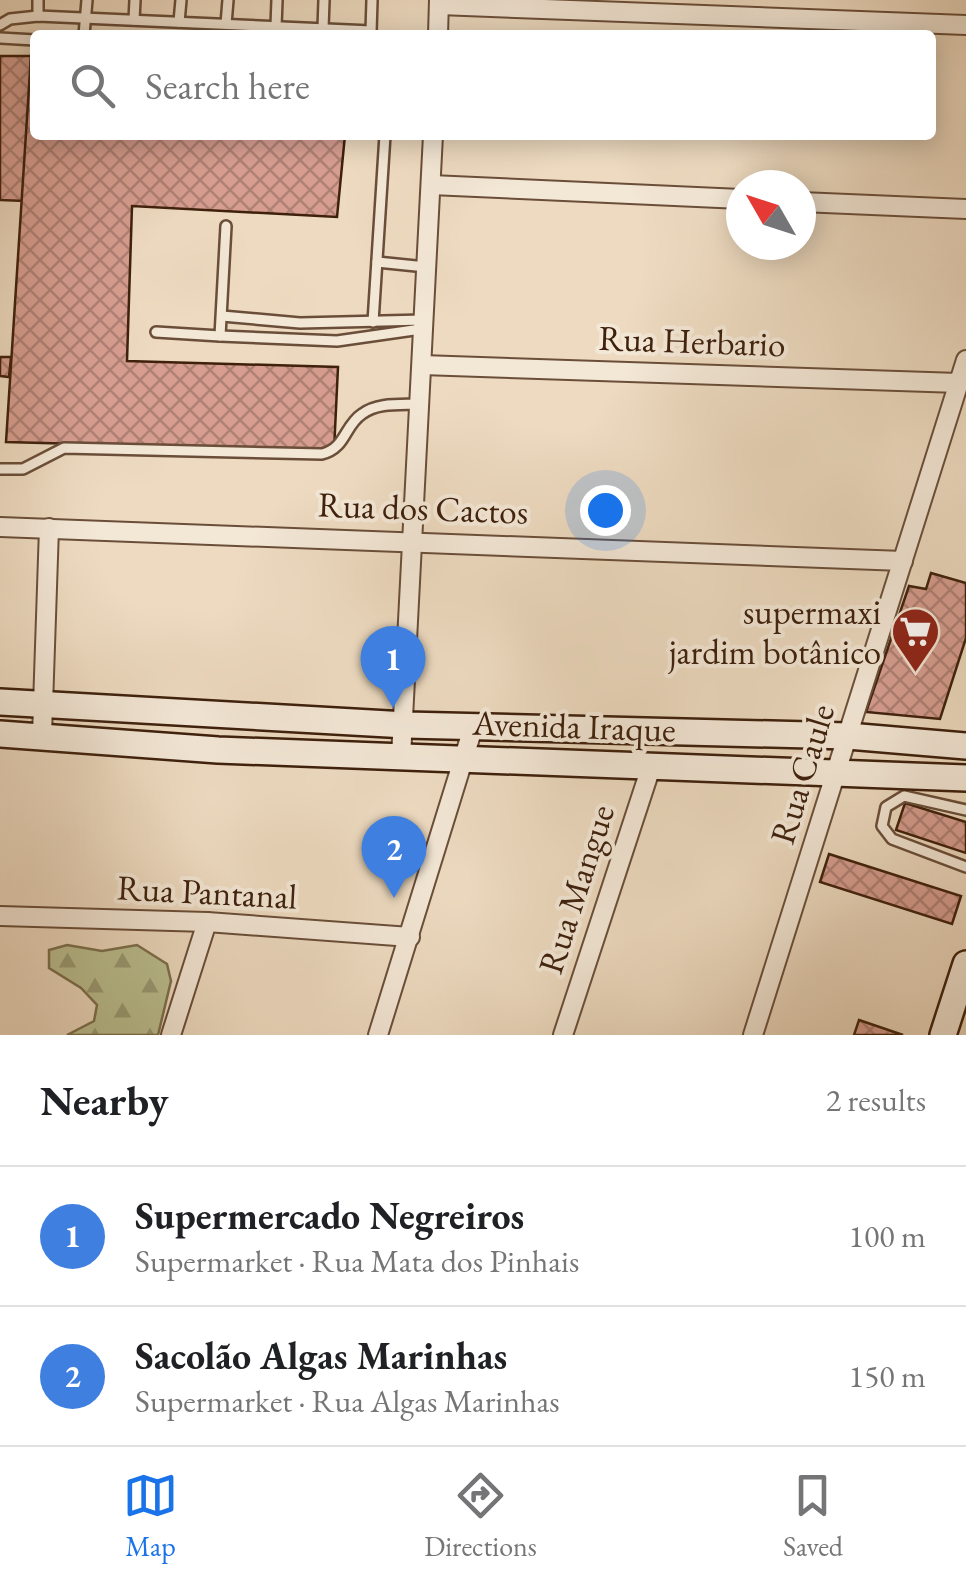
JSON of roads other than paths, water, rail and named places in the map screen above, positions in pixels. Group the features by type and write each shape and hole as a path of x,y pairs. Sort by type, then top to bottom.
{"street":[{"path":"438,30 439,2 966,25"},
{"path":"401,756 406,725 433,140"},
{"path":"431,185 726,198"},
{"path":"816,203 966,209"},
{"name":"Rua Caule","path":"753,1035 966,360"},
{"name":"Rua Herbario","path":"422,365 959,383"},
{"name":"Rua dos Cactos","path":"0,527 903,561"},
{"path":"42,735 48,528"},
{"name":"Avenida Iraque","path":"0,702 473,728 848,736 966,746"},
{"path":"378,1035 473,728"},
{"name":"Avenida Iraque","path":"0,734 218,750 838,770 966,778"},
{"name":"Rua Mangue","path":"563,1035 652,764"},
{"name":"Rua Pantanal","path":"0,916 208,922 410,937"},
{"path":"171,1035 208,922"},
{"path":"943,1035 966,964"}],"lane":[{"path":"38,0 38,16"},
{"path":"85,30 86,0"},
{"path":"134,20 136,0"},
{"path":"173,30 180,0"},
{"path":"226,24 228,0"},
{"path":"276,0 276,26"},
{"path":"323,28 324,0"},
{"path":"371,30 372,0"},
{"path":"0,26 10,19 38,16 226,24 261,30 276,26 342,30"},
{"path":"0,38 30,40"},
{"path":"373,322 384,140"},
{"path":"220,336 226,226"},
{"path":"377,262 426,267"},
{"path":"222,316 300,324 424,324"},
{"path":"156,332 337,341 424,324"},
{"path":"0,469 23,469 64,448 322,454 334,451 364,412 378,406 420,404"},
{"path":"966,810 904,796 886,807 882,826 892,839 966,866"}],"place":[{"name":"supermaxi jardim botânico","path":"916,674"},
{"name":"Supermercado Negreiros","path":"393,708"},
{"name":"Sacolão Algas Marinhas","path":"394,898"}]}
